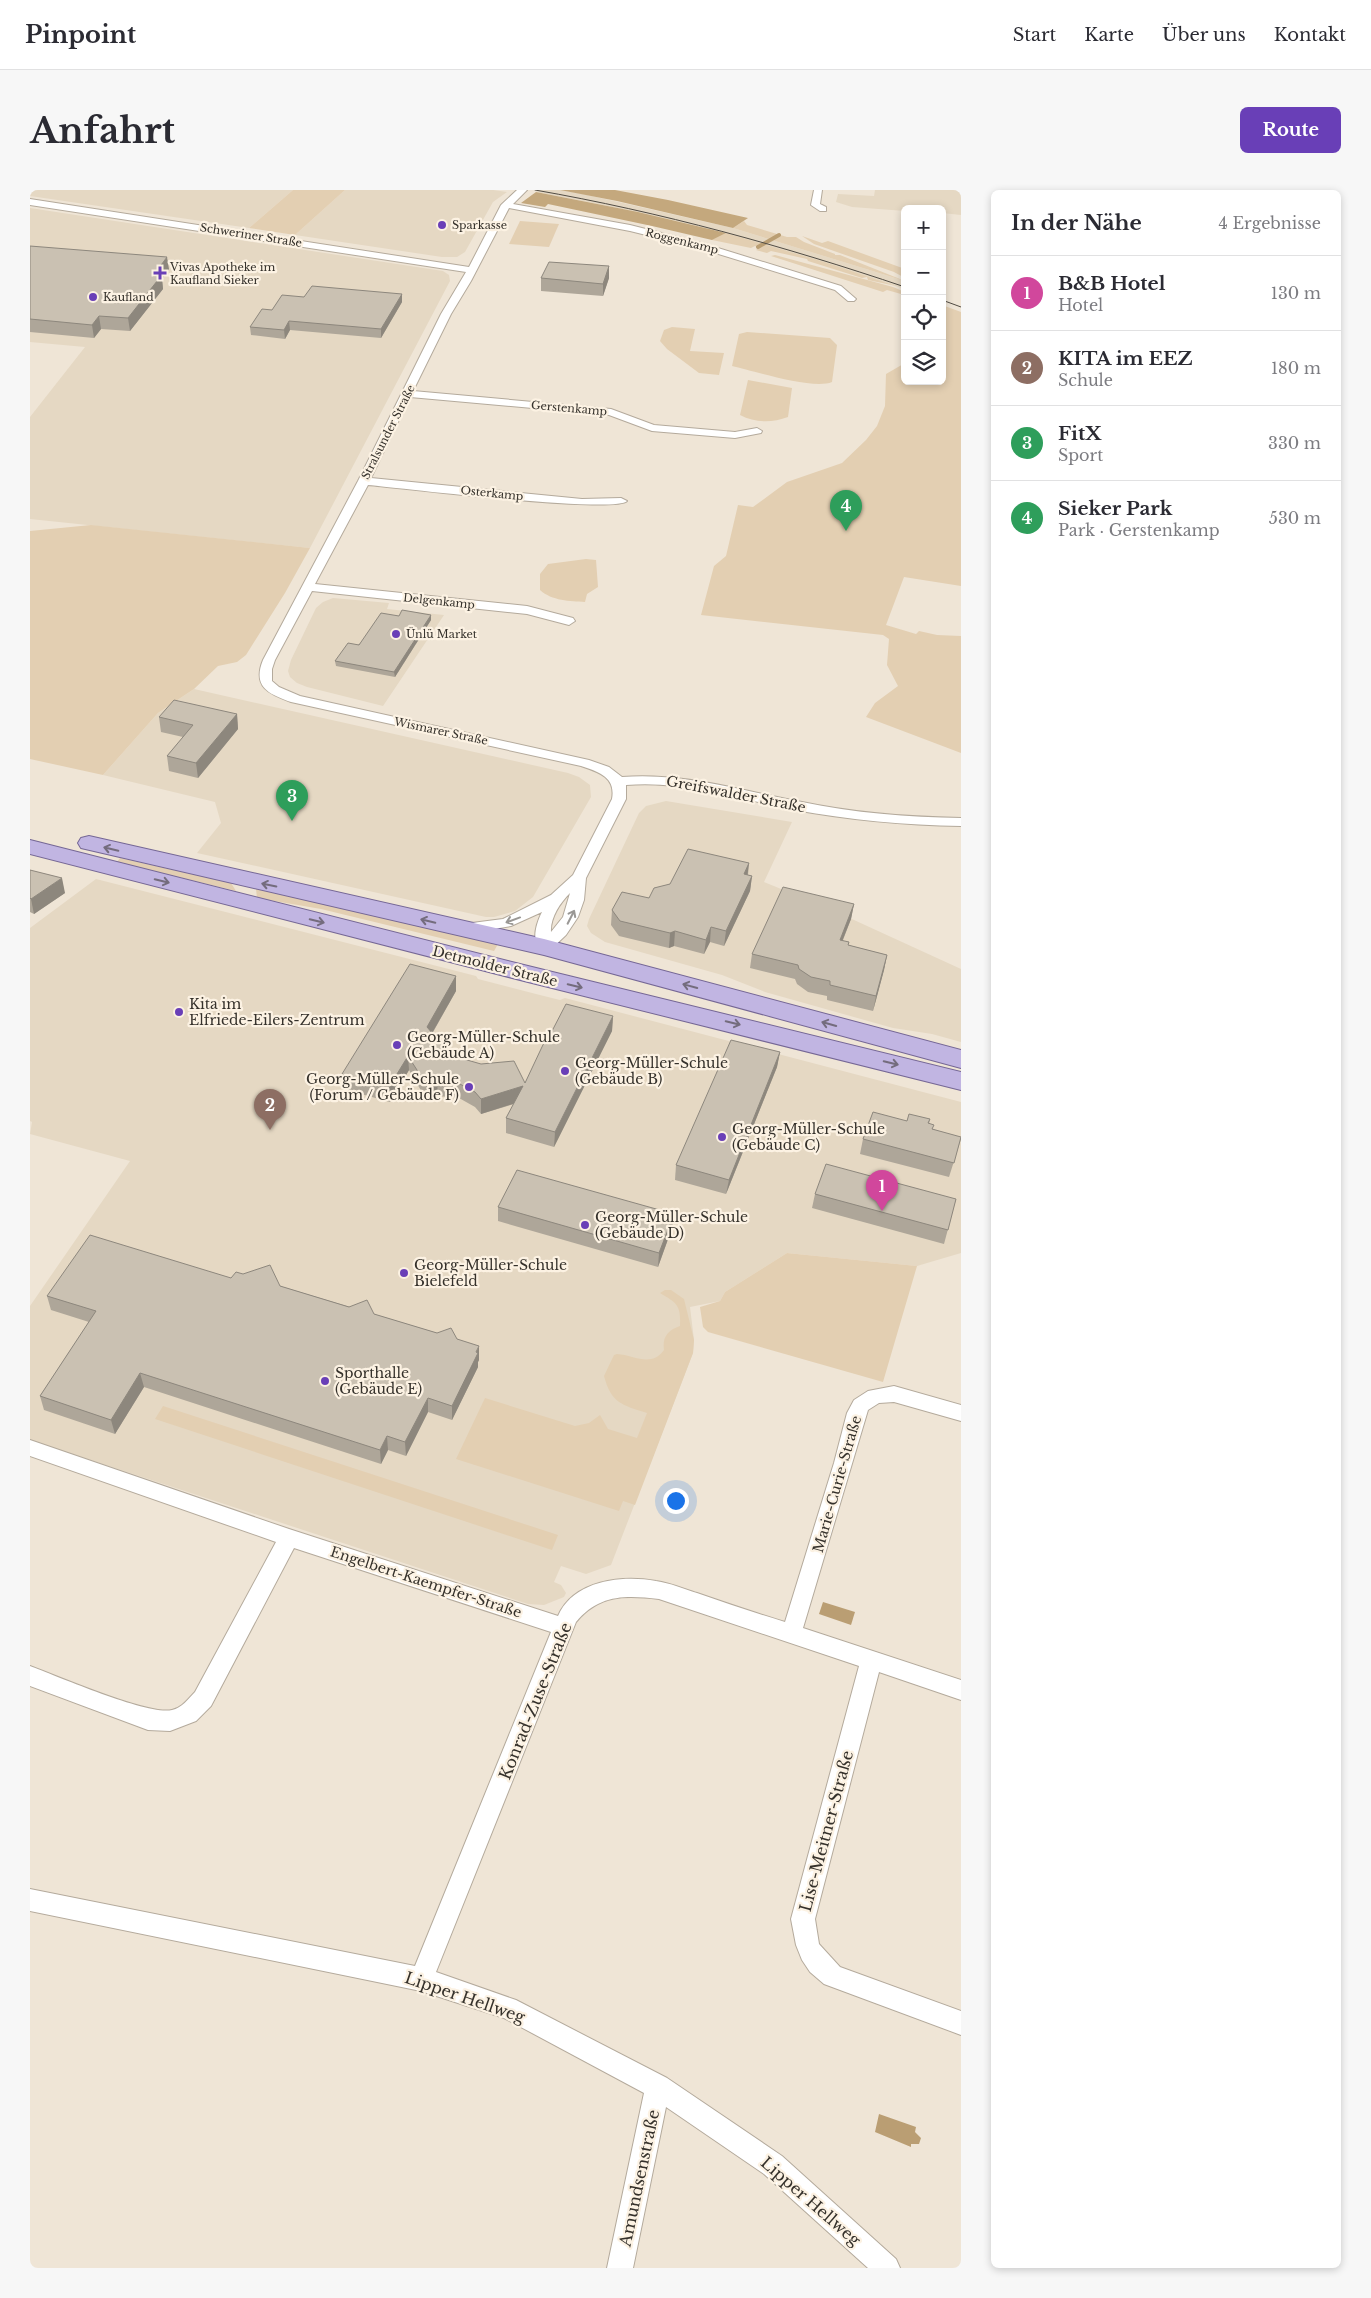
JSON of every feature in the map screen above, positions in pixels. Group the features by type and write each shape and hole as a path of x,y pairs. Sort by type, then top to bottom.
{"main road":[{"name":"Detmolder Straße","path":"30,830 544,947 961,1059"},
{"name":"Detmolder Straße","path":"30,847 528,974 961,1080"},
{"path":"528,974 544,947"}],"street":[{"path":"818,190 815,205 823,209"},
{"name":"Stralsunder Straße","path":"264,680 263,675 268,660 364,481 446,314 472,270 505,204 520,192"},
{"name":"Schweriner Straße","path":"30,202 472,270"},
{"name":"Roggenkamp","path":"505,204 630,228 724,252 838,288 851,299"},
{"name":"Gerstenkamp","path":"408,394 611,412 652,428 735,435 757,431"},
{"name":"Osterkamp","path":"364,481 582,502 621,501"},
{"name":"Delgenkamp","path":"308,587 527,610 569,621"},
{"name":"Wismarer Straße","path":"264,680 280,693 296,699 584,763 605,770 618,781"},
{"name":"Greifswalder Straße","path":"618,781 655,778 809,808 905,819 961,822"},
{"path":"461,929 506,923 556,898 579,878 619,799 621,792 618,781"},
{"path":"544,947 564,930 571,917 578,903 579,878"},
{"path":"544,947 543,925 556,898"},
{"name":"Marie-Curie-Straße","path":"791,1634 861,1405 875,1396 894,1394 961,1414"},
{"name":"Engelbert-Kaempfer-Straße","path":"30,1448 289,1538 564,1627"},
{"path":"30,1676 148,1720 170,1722 188,1714 203,1699 289,1538"},
{"name":"Konrad-Zuse-Straße","path":"422,1979 564,1627 574,1607 584,1599 613,1589 644,1588 659,1590 961,1690"},
{"name":"Lise-Meitner-Straße","path":"871,1661 803,1919 805,1942 815,1962 832,1976 961,2022"},
{"name":"Lipper Hellweg","path":"30,1900 422,1979 508,2008 658,2087 773,2165 887,2268"},
{"name":"Amundsenstraße","path":"620,2268 658,2087"}],"shaded area":[{"path":"30,190 293,190 249,228 30,196"},
{"path":"293,190 345,190 295,235 249,228"},
{"path":"345,190 493,190 507,192 493,202 465,252 457,257 442,257 295,235"},
{"path":"538,190 560,190 583,194 733,228 901,280 901,288 726,233 638,212 536,192"},
{"path":"560,190 615,190 748,218 733,228"},
{"path":"875,190 961,190 961,215 946,213 946,205 901,205 901,211 852,207 836,202 838,194 874,196"},
{"path":"536,192 638,212 726,233 712,240 548,204 545,207 521,203"},
{"path":"30,208 443,271 449,275 450,281 310,548 30,519 30,417 85,347 30,342"},
{"path":"520,221 559,224 549,247 509,244"},
{"path":"744,221 747,225 787,237 796,237 835,255 840,255 901,280 733,228"},
{"path":"726,233 896,286 868,280 867,277 862,278 808,261 807,259 771,251 767,253 756,250 759,248 755,246 751,248 712,240"},
{"path":"802,236 822,243 828,241 901,268 901,276 894,272 814,244"},
{"path":"775,255 893,287 901,290 901,294 887,290 883,292 771,256"},
{"path":"946,306 961,312 961,586 904,577 886,625 916,634 919,631 937,635 961,636 961,753 866,717 875,703 898,686 887,665 889,639 883,635 701,615 714,566 726,556 738,505 753,507 787,482 842,463 866,440 877,426 885,406 886,374 901,365 901,385 946,385"},
{"path":"672,327 695,329 690,351 724,353 719,375 699,373 667,349 660,341 664,330"},
{"path":"747,332 830,338 837,345 832,382 811,384 798,382 732,366 739,334"},
{"path":"748,380 792,388 788,417 764,421 752,420 740,415"},
{"path":"91,525 310,548 285,593 246,655 237,662 218,666 194,689 158,713 103,775 30,759 30,531"},
{"path":"586,559 596,560 598,587 587,594 585,602 567,601 545,594 540,590 540,574 548,564"},
{"path":"333,598 389,603 387,609 444,615 383,706 307,687 297,683 290,677 288,671 291,660 316,608 323,602"},
{"path":"194,689 568,773 579,777 590,785 591,797 533,897 515,911 494,917 486,917 197,853 221,823 215,802 103,775 158,713"},
{"path":"666,801 792,822 764,882 830,909 961,969 961,1042 932,1034 893,1028 765,992 722,975 605,942 591,933 587,926 589,919 639,813 646,806"},
{"path":"120,858 231,883 236,891 117,862"},
{"name":"Georg-Müller-Schule Bielefeld","path":"96,879 476,976 478,979 536,994 560,1000 565,998 961,1102 961,1253 917,1266 787,1253 725,1292 720,1301 690,1307 694,1340 693,1353 611,1565 586,1574 561,1566 554,1582 561,1585 566,1593 564,1597 544,1605 528,1604 30,1440 30,1306 130,1161 30,1134 32,1122 30,1121 30,928"},
{"path":"256,889 498,944 494,951 321,909 257,898"},
{"path":"787,1253 917,1266 883,1382 708,1332 703,1327 700,1307 720,1301 725,1292"},
{"path":"665,1290 671,1290 684,1299 694,1340 693,1353 635,1505 623,1501 619,1511 456,1459 485,1398 575,1426 589,1423 600,1415 608,1429 637,1438 647,1413 619,1402 610,1392 604,1376 614,1355 648,1359 654,1358 664,1350 664,1341 669,1332 680,1326 680,1313 677,1305 660,1293"},
{"path":"163,1406 558,1535 552,1550 155,1419"},
{"path":"823,1602 855,1612 851,1625 819,1614"},
{"path":"879,2114 916,2127 915,2132 921,2138 919,2144 911,2144 911,2147 875,2132"}],"building":[{"name":"Kaufland","path":"30,246 167,257 153,276 161,276 128,318 99,316 92,325 30,319"},
{"path":"549,262 609,266 603,284 541,278"},
{"path":"312,286 402,294 381,329 289,321 284,330 250,327 262,309 272,310 282,295 304,297"},
{"name":"Ünlü Market","path":"402,610 431,615 394,672 335,661 348,643 359,645 381,613 399,616"},
{"path":"174,700 237,714 196,763 167,756 193,725 159,717"},
{"path":"688,849 749,863 744,874 752,876 726,931 711,927 706,940 675,931 670,933 620,921 612,910 622,892 649,898 654,888 670,884"},
{"path":"30,870 62,878 31,899"},
{"path":"783,887 854,904 840,940 849,942 848,945 887,955 876,996 830,985 830,981 811,977 799,969 798,965 752,954"},
{"path":"410,964 456,976 427,1027 445,1048 460,1058 481,1064 514,1061 525,1083 549,1032 551,1033 566,1004 613,1016 555,1132 506,1118 523,1086 481,1099 475,1092 458,1083 437,1082 426,1084 408,1056 389,1087 342,1074"},
{"name":"Georg-Müller-Schule (Gebäude C)","path":"731,1040 780,1052 729,1180 676,1165"},
{"path":"873,1112 907,1121 909,1114 930,1119 928,1123 934,1125 932,1129 961,1137 954,1163 863,1139"},
{"path":"826,1164 956,1199 948,1230 815,1194"},
{"name":"Georg-Müller-Schule (Gebäude D)","path":"517,1170 674,1214 659,1253 498,1207"},
{"path":"90,1235 231,1278 236,1272 243,1274 270,1265 280,1286 349,1307 367,1300 374,1314 437,1333 451,1328 457,1339 479,1346 476,1352 478,1353 452,1406 428,1398 405,1442 387,1436 380,1450 140,1373 111,1420 40,1396 96,1311 47,1296"}],"waterway":[{"path":"758,247 779,235"}],"tram line":[{"path":"535,190 629,209 722,231 901,286"},
{"path":"946,301 961,307"}],"place":[{"name":"Sparkasse","path":"442,225"},
{"name":"Vivas Apotheke im Kaufland Sieker","path":"160,273"},
{"name":"Kaufland","path":"93,297"},
{"name":"Sieker Park","path":"846,531"},
{"name":"Ünlü Market","path":"396,634"},
{"name":"FitX","path":"292,821"},
{"name":"Kita im Elfriede-Eilers-Zentrum","path":"179,1012"},
{"name":"Georg-Müller-Schule (Gebäude A)","path":"397,1045"},
{"name":"Georg-Müller-Schule (Gebäude B)","path":"565,1071"},
{"name":"Georg-Müller-Schule (Forum / Gebäude F)","path":"469,1087"},
{"name":"KITA im EEZ","path":"270,1130"},
{"name":"Georg-Müller-Schule (Gebäude C)","path":"722,1137"},
{"name":"B&B Hotel","path":"882,1211"},
{"name":"Georg-Müller-Schule (Gebäude D)","path":"585,1225"},
{"name":"Georg-Müller-Schule Bielefeld","path":"404,1273"},
{"name":"Sporthalle (Gebäude E)","path":"325,1381"}]}
